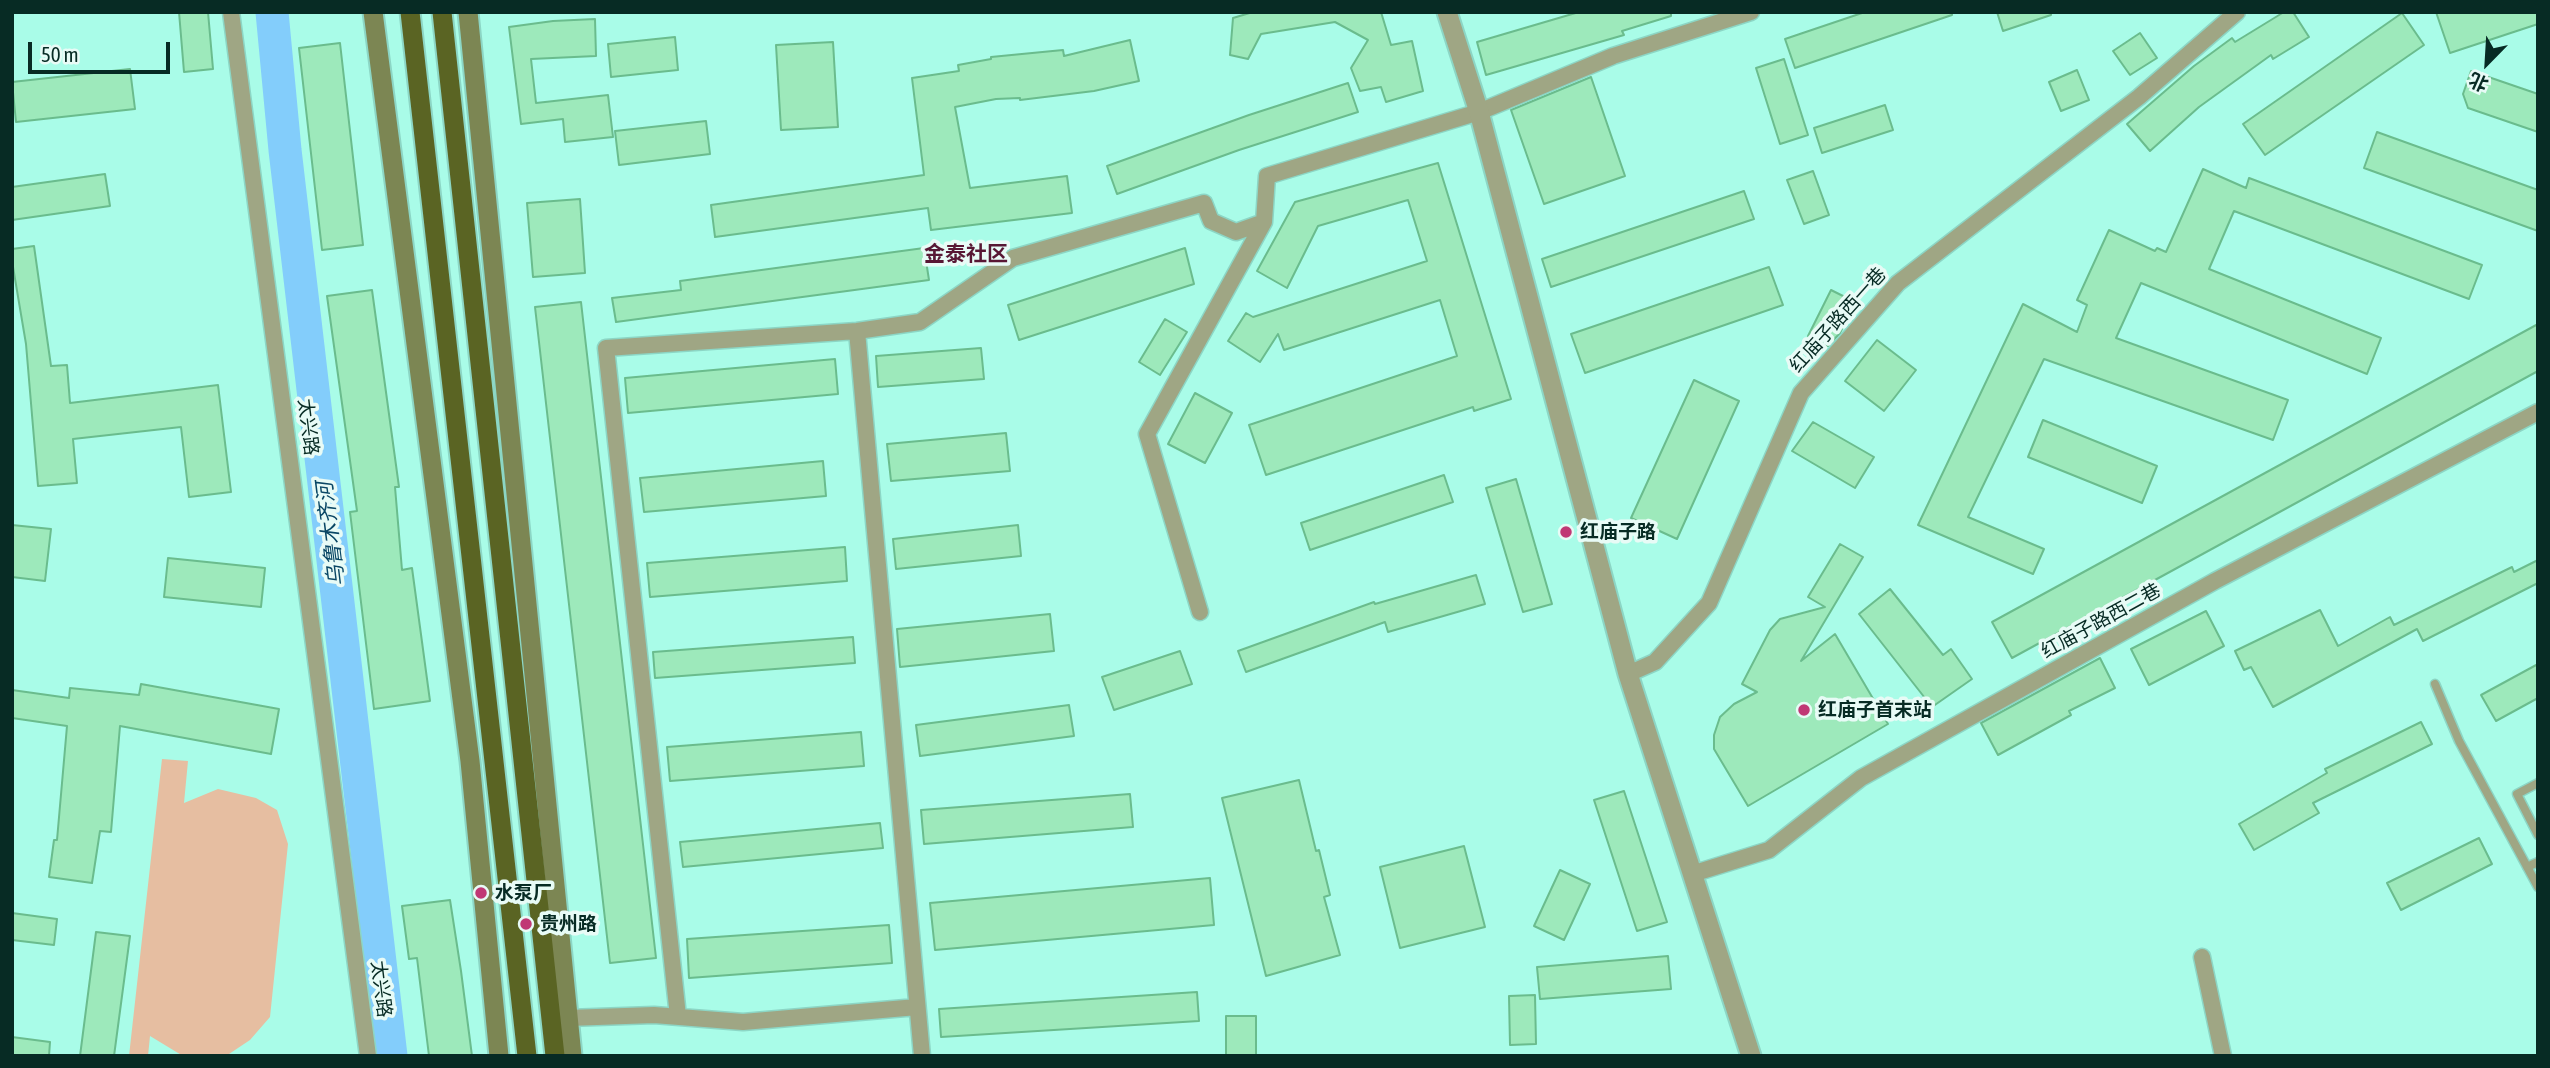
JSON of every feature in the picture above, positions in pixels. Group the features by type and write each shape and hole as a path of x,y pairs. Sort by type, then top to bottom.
{"highway":[{"path":"410,12 527,1056"},
{"path":"442,12 555,1056"}],"main road":[{"path":"373,12 470,761 499,1056"},
{"path":"468,12 572,1056"}],"street":[{"name":"太兴路","path":"231,12 368,1056"},
{"path":"1447,12 1479,112 1628,674 1751,1056"},
{"path":"1200,612 1147,434 1264,222 1268,176 1479,112 1613,56 1751,12"},
{"name":"红庙子路西一巷","path":"1628,674 1656,662 1709,603 1801,393 1898,283 2139,97 2237,12"},
{"path":"678,1016 606,348 857,331 920,322 1013,258 1204,203 1211,221 1236,232 1264,222"},
{"path":"857,331 922,1056"},
{"name":"红庙子路西二巷","path":"1692,874 1769,850 1861,778 2215,581 2538,412"},
{"path":"2202,957 2222,1056"},
{"path":"568,1018 678,1016 743,1022 917,1007"}],"lane":[{"path":"2435,684 2459,741 2538,887"},
{"path":"2538,783 2516,794 2538,835"},
{"path":"2527,867 2538,862"}],"shaded area":[{"path":"162,759 188,761 184,803 218,789 256,798 277,810 288,844 270,1017 250,1040 226,1056 183,1056 150,1036 148,1056 129,1056"}],"building":[{"path":"179,12 208,12 213,69 184,72"},
{"path":"1253,12 1381,12 1391,45 1412,41 1423,91 1386,102 1381,87 1360,91 1351,68 1368,40 1335,22 1261,34 1248,59 1230,55 1233,18"},
{"path":"1579,12 1671,12 1671,16 1622,31 1624,35 1486,75 1477,42"},
{"path":"1865,12 1952,12 1952,15 1795,68 1785,39"},
{"path":"1997,12 2051,12 2051,15 2003,31"},
{"path":"2284,12 2293,12 2309,37 2273,59 2271,55 2199,107 2150,151 2127,124 2194,66 2232,38 2235,42"},
{"path":"2436,12 2538,12 2538,24 2450,53"},
{"path":"2402,13 2424,45 2265,155 2243,124"},
{"path":"595,19 596,56 531,59 536,103 608,95 613,137 565,142 563,119 521,124 509,27"},
{"path":"2140,33 2157,58 2130,75 2113,51"},
{"path":"675,37 678,70 611,77 608,44"},
{"path":"1130,40 1139,81 1094,91 1020,100 996,99 955,107 970,188 1067,176 1072,213 931,230 928,208 715,237 711,205 924,175 912,78 959,71 958,65 991,57 1063,50 1064,56"},
{"path":"833,42 838,127 781,130 776,45"},
{"path":"340,43 363,245 322,250 299,48"},
{"path":"1784,59 1808,135 1780,144 1756,68"},
{"path":"130,69 135,109 16,122 12,82"},
{"path":"2077,70 2089,100 2061,111 2049,82"},
{"path":"2471,71 2538,94 2538,132 2468,108 2463,94"},
{"path":"1591,77 1625,176 1544,204 1511,110"},
{"path":"1348,83 1358,112 1239,150 1117,194 1107,166"},
{"path":"1885,105 1893,130 1822,153 1814,128"},
{"path":"706,121 710,154 619,165 615,131"},
{"path":"2377,132 2538,190 2538,231 2364,168"},
{"path":"1438,163 1511,399 1474,411 1473,407 1266,475 1249,425 1457,356 1440,300 1284,350 1278,334 1260,362 1228,341 1246,313 1253,317 1427,261 1408,200 1318,226 1287,288 1257,271 1295,202"},
{"path":"2203,169 2246,188 2249,178 2482,265 2469,299 2234,211 2209,269 2381,338 2367,374 2141,283 2116,338 2288,400 2273,440 2044,359 1968,517 2044,549 2033,574 1918,525 2023,304 2077,332 2087,305 2077,300 2109,230 2155,251 2157,248 2166,252"},
{"path":"1813,171 1829,215 1804,224 1787,180"},
{"path":"105,174 110,206 12,220 12,187"},
{"path":"1744,191 1754,219 1551,287 1542,259"},
{"path":"580,199 585,273 533,277 527,203"},
{"path":"34,246 51,366 67,365 70,403 218,385 231,492 189,497 181,427 73,439 77,483 38,486 26,344 12,261 12,249"},
{"path":"924,248 929,280 616,322 612,298 681,290 680,281"},
{"path":"1185,248 1194,284 1019,340 1008,305"},
{"path":"1769,267 1783,305 1585,373 1571,334"},
{"path":"372,290 399,487 395,487 402,570 412,568 430,701 374,709 350,512 357,511 327,296"},
{"path":"1831,290 1855,302 1840,333 1828,346 1808,336"},
{"path":"581,302 656,958 610,963 535,307"},
{"path":"1165,319 1187,332 1160,375 1139,362"},
{"path":"2538,324 2538,371 2012,658 1992,622"},
{"path":"1877,340 1916,370 1884,411 1845,381"},
{"path":"981,348 984,379 878,387 876,356"},
{"path":"835,359 838,394 628,413 625,378"},
{"path":"1694,380 1739,401 1677,539 1631,518"},
{"path":"1195,393 1232,413 1205,463 1168,444"},
{"path":"2043,420 2157,466 2142,503 2028,457"},
{"path":"1813,422 1874,457 1855,488 1792,451"},
{"path":"1006,433 1010,471 891,481 887,444"},
{"path":"823,461 826,496 644,512 640,478"},
{"path":"1444,475 1453,502 1310,550 1301,523"},
{"path":"1516,479 1552,604 1523,612 1486,488"},
{"path":"12,525 51,529 45,581 12,577"},
{"path":"1018,525 1021,556 896,569 893,539"},
{"name":"红庙子首末站","path":"1840,544 1863,557 1801,661 1835,634 1888,724 1748,806 1714,749 1714,735 1720,717 1734,704 1757,692 1742,684 1770,630 1780,619 1825,607 1808,597"},
{"path":"845,547 847,581 650,597 647,563"},
{"path":"168,558 265,568 261,607 164,597"},
{"path":"2538,560 2538,583 2423,641 2417,629 2273,707 2251,667 2244,670 2235,651 2320,610 2338,646 2390,617 2394,625 2512,567 2514,572"},
{"path":"1476,575 1485,604 1388,632 1385,622 1246,672 1238,651 1374,602 1375,604"},
{"path":"1890,589 1943,655 1951,649 1972,679 1932,707 1859,614"},
{"path":"2206,611 2224,646 2149,685 2131,649"},
{"path":"1050,614 1054,651 900,667 897,629"},
{"path":"853,637 855,663 655,678 653,652"},
{"path":"1180,651 1192,684 1114,710 1102,677"},
{"path":"2100,658 2115,688 2069,711 2071,715 1998,755 1981,723"},
{"path":"2538,664 2538,698 2496,721 2481,695"},
{"path":"141,684 279,709 271,754 120,726 111,832 100,831 92,883 49,877 54,840 57,840 67,726 12,718 12,690 69,698 70,688 139,695"},
{"path":"1069,705 1074,736 920,756 916,725"},
{"path":"2421,722 2432,744 2313,803 2319,813 2254,850 2239,824 2327,773 2325,769"},
{"path":"861,732 864,766 670,781 667,747"},
{"path":"1299,780 1330,895 1324,897 1340,955 1266,976 1222,798"},
{"path":"1624,791 1667,922 1637,931 1594,800"},
{"path":"1130,794 1133,827 924,844 921,810"},
{"path":"880,823 883,848 683,867 680,842"},
{"path":"2479,838 2492,864 2401,910 2387,883"},
{"path":"1464,846 1485,927 1400,948 1380,867"},
{"path":"1560,870 1590,884 1564,940 1534,926"},
{"path":"1210,878 1214,925 935,950 930,903"},
{"path":"450,900 472,1056 429,1056 417,958 409,959 402,906"},
{"path":"12,913 57,919 54,945 12,940"},
{"path":"889,925 892,963 689,978 687,939"},
{"path":"96,932 130,936 114,1056 80,1056"},
{"path":"1668,956 1671,989 1540,999 1537,967"},
{"path":"1197,992 1199,1021 941,1037 939,1009"},
{"path":"1535,995 1536,1044 1510,1045 1509,996"},
{"path":"1226,1016 1256,1016 1256,1056 1226,1056"},
{"path":"12,1037 50,1042 49,1056 12,1056"}],"waterway":[{"name":"乌鲁木齐河","path":"272,12 285,150 391,1056"}],"place":[{"name":"红庙子路","path":"1566,532"},
{"name":"红庙子首末站","path":"1804,710"},
{"name":"水泵厂","path":"481,893"},
{"name":"贵州路","path":"526,924"}],"district":[{"name":"金泰社区","path":"966,254"}]}
